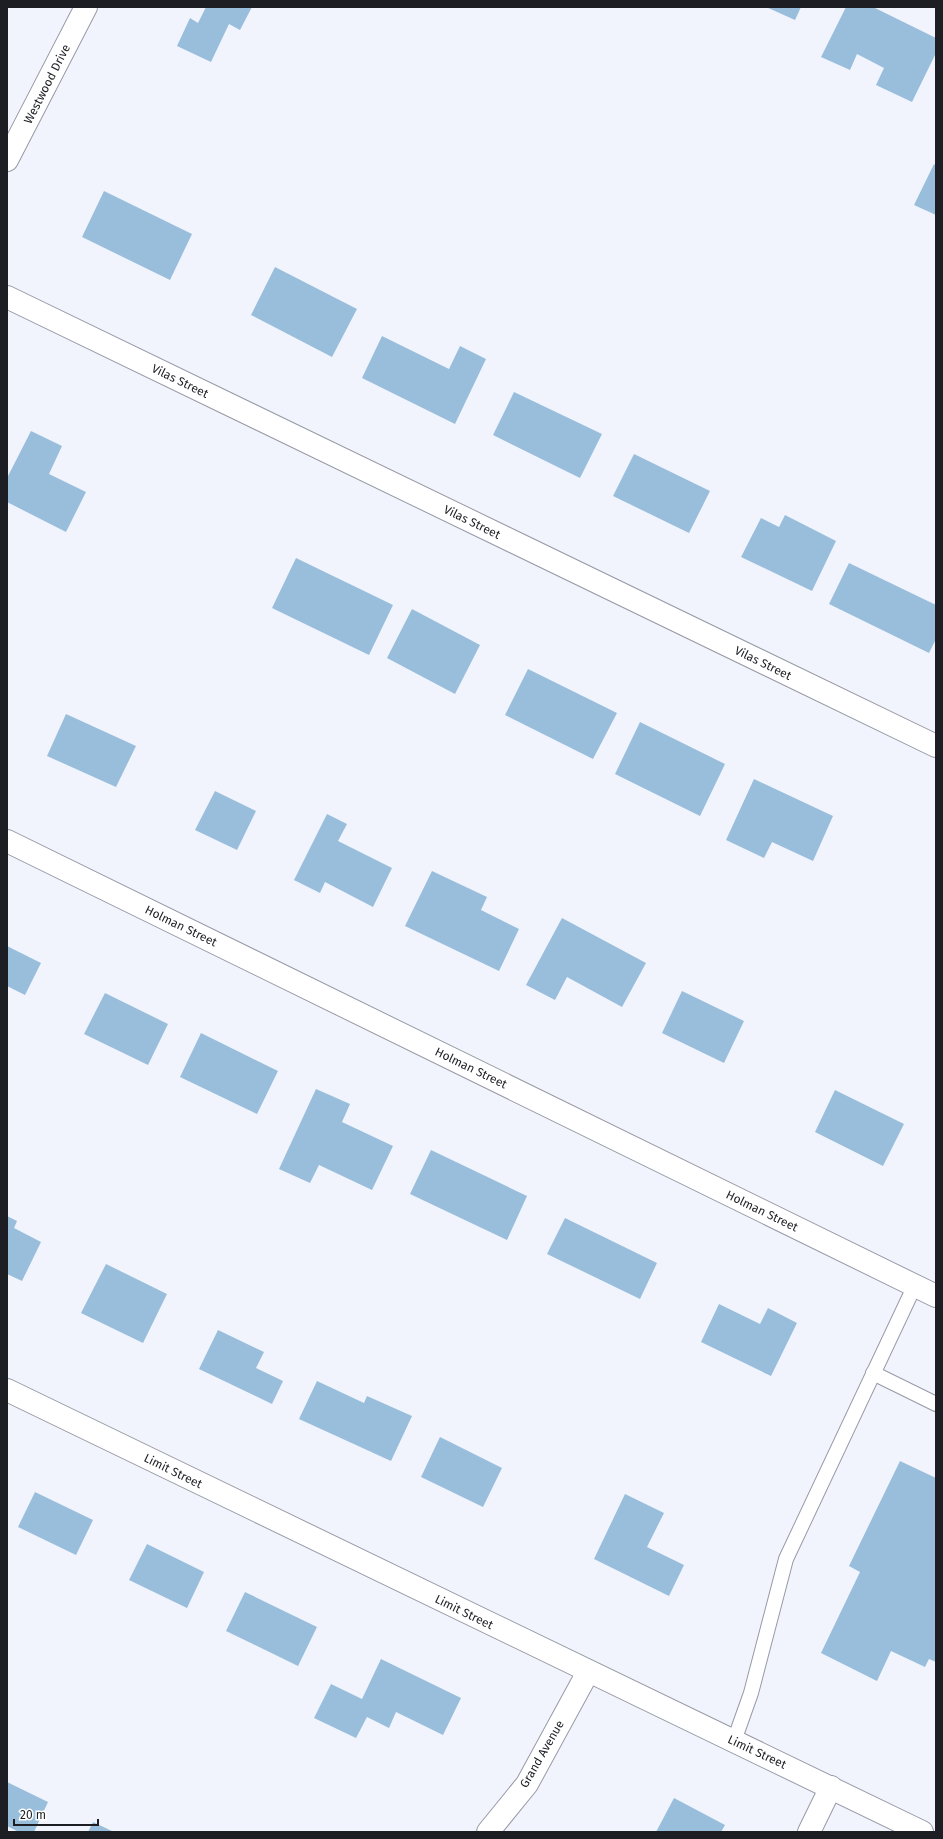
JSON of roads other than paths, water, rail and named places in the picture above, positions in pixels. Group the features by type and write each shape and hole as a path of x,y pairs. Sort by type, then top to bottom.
{"street":[{"name":"Westwood Drive","path":"7,160 86,7"},
{"name":"Vilas Street","path":"7,297 936,746"},
{"name":"Holman Street","path":"7,841 936,1296"},
{"name":"Limit Street","path":"7,1390 588,1672 831,1787 922,1832"},
{"name":"Grand Avenue","path":"488,1832 527,1784 588,1672"},
{"path":"809,1832 831,1787"}],"lane":[{"path":"734,1741 751,1693 786,1559 915,1285"},
{"path":"873,1373 936,1404"}]}
